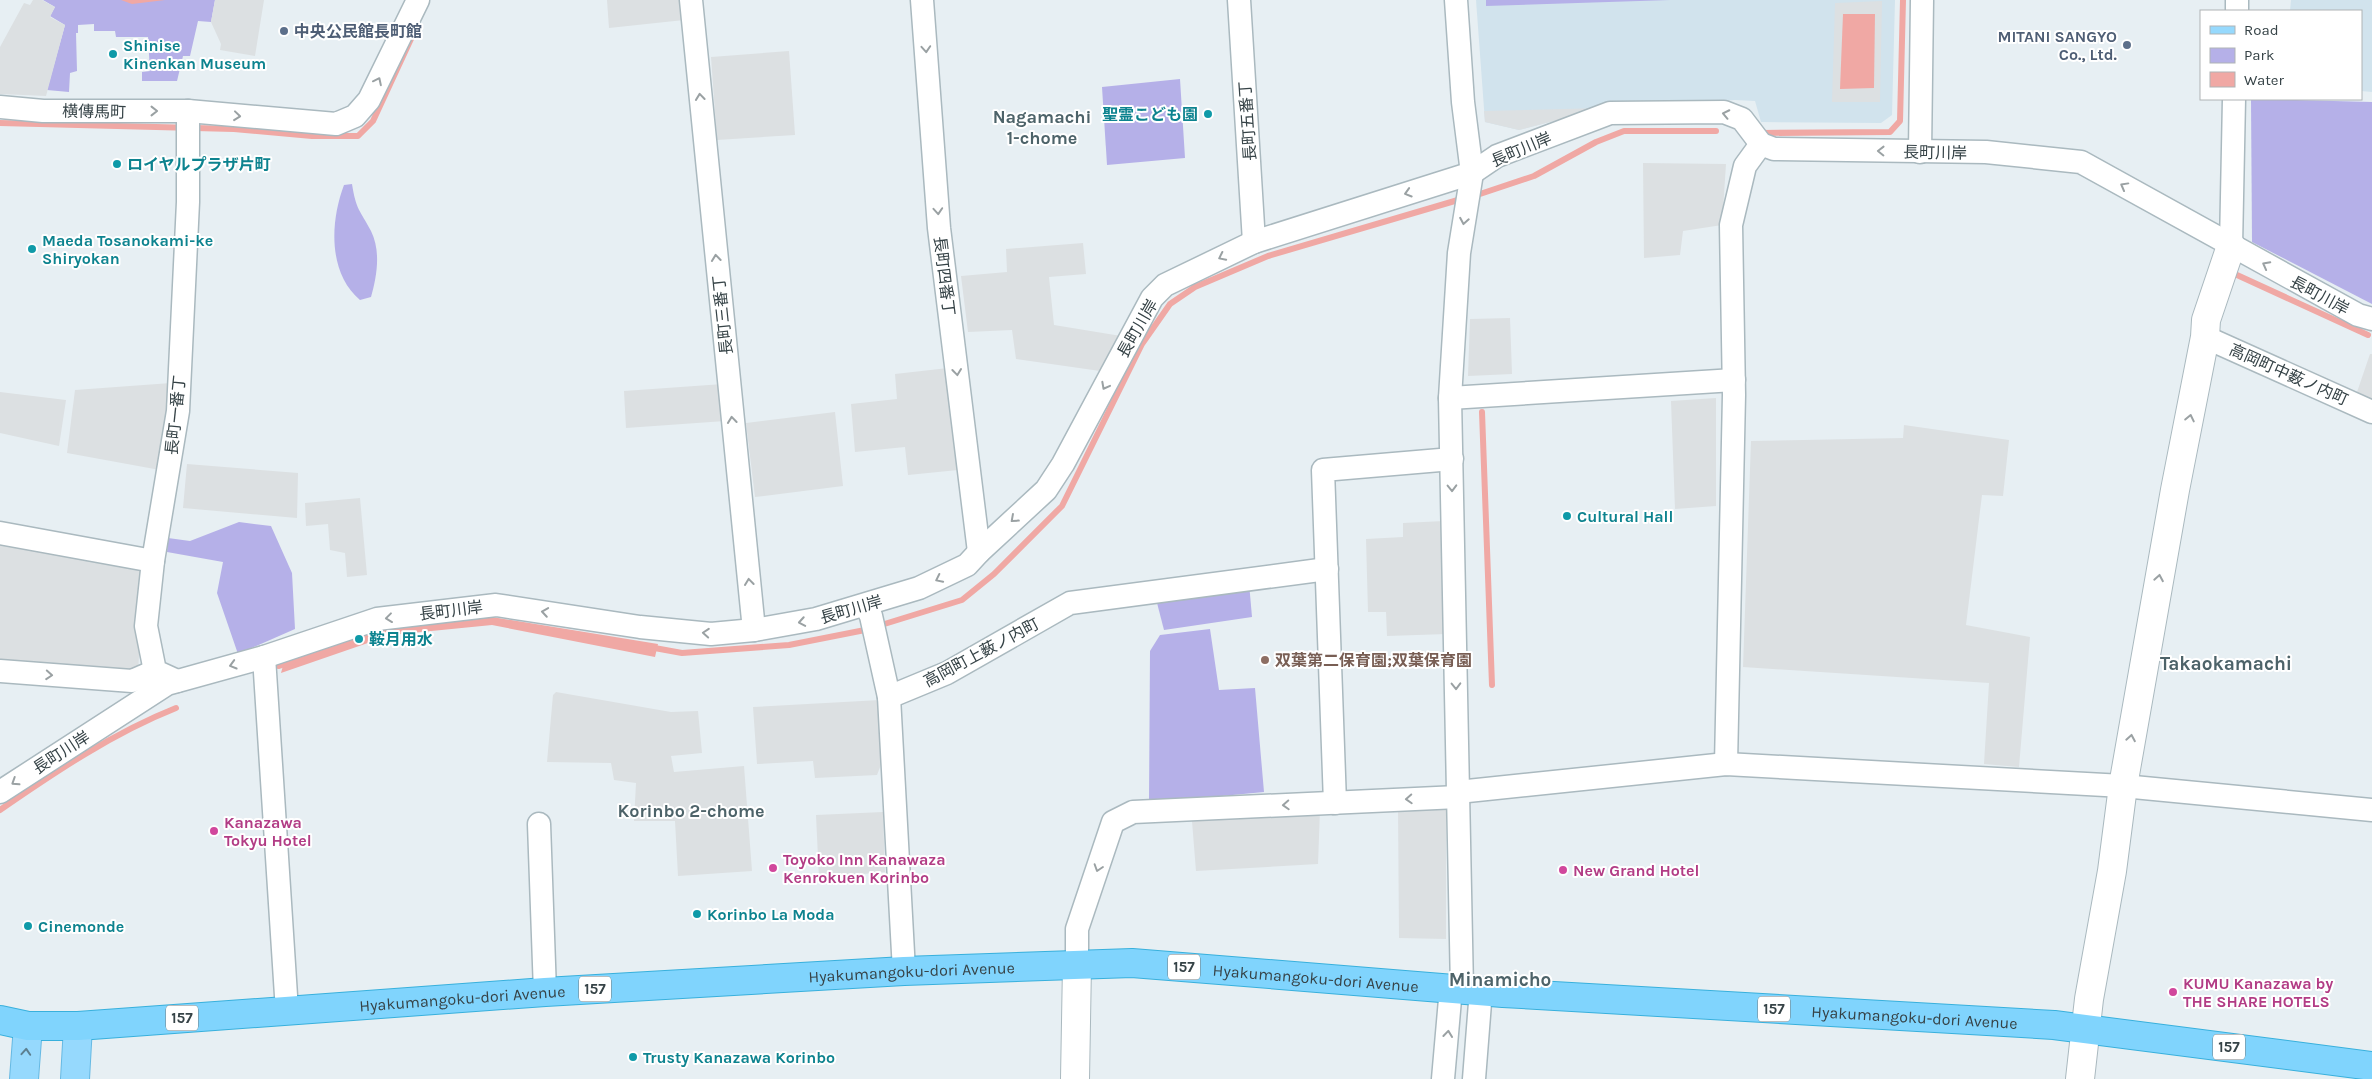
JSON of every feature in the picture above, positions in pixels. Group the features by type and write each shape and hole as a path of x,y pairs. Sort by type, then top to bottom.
{"highway":[{"name":"Hyakumangoku-dori Avenue","path":"28,1026 78,1026 544,992 904,971 1132,963 1465,989 2086,1028 2372,1066"},
{"name":"157","path":"0,1020 28,1026"}],"main road":[{"path":"24,1079 28,1026"},
{"path":"75,1079 78,1026"}],"street":[{"name":"横傳馬町","path":"0,107 188,121 336,124 355,116 369,100 418,0"},
{"name":"長町三番丁","path":"691,0 754,630"},
{"name":"長町四番丁","path":"922,0 939,228 979,552"},
{"name":"長町五番丁","path":"1239,0 1254,242"},
{"path":"1456,0 1463,102 1472,173 1459,252 1450,398 1458,794 1465,989 1474,1079"},
{"path":"1920,152 1922,0"},
{"path":"2080,1079 2086,1028 2112,871 2122,786 2175,490 2205,337 2206,320 2231,246 2234,100"},
{"name":"長町川岸","path":"0,792 167,684 264,668 377,619 496,605 640,627 711,634 754,630 868,611 968,565 979,552 1046,490 1063,464 1152,298 1165,285 1254,242 1472,173 1497,156 1610,113 1724,112 1742,119 1761,144 1774,149 1850,147 1920,152 1986,152 2081,162 2358,315 2372,319"},
{"name":"長町一番丁","path":"155,671 146,626 153,561 178,411 188,202 188,121"},
{"path":"1726,764 1734,380 1731,225 1745,166 1761,144"},
{"name":"高岡町中薮ノ内町","path":"2205,337 2372,412"},
{"path":"1450,398 1734,380"},
{"path":"1335,803 1323,470 1452,459"},
{"path":"0,533 153,561"},
{"name":"高岡町上薮ノ内町","path":"889,697 947,673 1070,603 1327,569"},
{"path":"868,611 889,697 904,971"},
{"path":"264,668 271,742 287,1011"},
{"path":"0,671 132,681 155,671 177,681"},
{"path":"1074,1079 1078,929 1113,822 1132,812 1335,803 1458,794 1726,764 2122,786 2372,810"},
{"path":"539,824 544,992"},
{"path":"1443,1079 1465,989"}],"shaded area":[{"path":"33,0 42,0 55,7 50,17 65,25 46,96 0,94 0,47 24,3 30,5"},
{"path":"215,0 264,0 255,56 220,50 221,44 211,22"},
{"path":"607,0 683,0 684,20 609,28"},
{"path":"1476,0 1895,0 1892,115 1881,123 1761,122 1755,101 1735,100 1603,108 1519,130 1485,122"},
{"path":"2291,0 2372,0 2372,92 2362,91 2362,10 2290,10"},
{"path":"1882,1 1880,102 1832,102 1835,3"},
{"path":"789,51 795,135 717,140 711,57"},
{"path":"1603,108 1519,130 1485,122 1484,111"},
{"path":"1643,163 1726,164 1722,225 1683,231 1680,255 1644,258"},
{"path":"1083,243 1086,274 1049,277 1054,325 1121,336 1100,371 1016,359 1012,330 968,332 961,276 1007,272 1006,249"},
{"path":"1510,318 1512,374 1468,376 1470,319"},
{"path":"2370,354 2372,354 2372,402 2356,395"},
{"path":"948,368 958,470 908,475 905,447 855,452 851,404 897,399 895,374"},
{"path":"171,383 160,470 67,453 75,390"},
{"path":"723,384 725,421 626,428 624,391"},
{"path":"0,392 66,400 59,446 0,433"},
{"path":"1716,398 1716,506 1675,509 1671,401"},
{"path":"835,412 843,486 755,497 746,423"},
{"path":"1904,425 2009,440 2003,496 1982,495 1966,625 2030,637 2019,767 1984,764 1989,683 1743,667 1751,441 1903,438"},
{"path":"187,464 298,473 297,518 183,508"},
{"path":"360,498 367,575 347,577 345,553 330,550 328,524 306,526 305,503"},
{"path":"1444,521 1447,634 1387,636 1386,612 1368,612 1366,539 1403,537 1403,523"},
{"path":"0,543 143,566 138,676 0,668"},
{"path":"556,692 671,712 698,711 702,753 671,756 674,772 744,766 752,871 678,876 675,821 634,821 636,783 614,780 611,763 547,762 553,695"},
{"path":"880,700 882,762 877,775 815,778 813,761 757,764 753,707"},
{"path":"1437,798 1446,809 1446,939 1399,938 1398,804"},
{"path":"1320,809 1318,864 1196,871 1192,821"},
{"path":"883,812 885,872 819,878 816,815"}],"green space":[{"path":"43,0 215,0 211,22 198,21 190,56 183,56 177,81 142,81 142,72 150,71 148,37 116,37 115,31 94,31 94,24 78,25 78,33 76,33 77,71 70,73 69,92 47,90 65,25 50,16 55,7"},
{"path":"1486,0 1670,0 1486,6"},
{"path":"1180,79 1185,158 1107,165 1102,87"},
{"path":"2251,100 2372,102 2372,304 2252,242"},
{"path":"352,184 357,205 374,239 377,255 375,281 371,297 360,300 342,276 337,262 335,246 334,231 339,199 344,185"},
{"path":"239,522 271,526 292,573 295,629 238,654 217,593 223,562 167,552 168,538 190,541"},
{"path":"1249,583 1252,617 1164,630 1156,599"},
{"path":"1210,629 1219,690 1255,688 1264,792 1149,803 1150,651 1160,635"}],"water":[{"path":"121,0 165,0 132,4"},
{"path":"1843,14 1875,14 1874,88 1840,89"},
{"path":"492,617 658,644 655,657 492,625 391,635 281,673 284,662 347,638 391,627"}],"waterway":[{"path":"1762,133 1890,132 1900,121 1903,0"},
{"path":"0,123 234,129 312,136 358,136 373,121 417,26"},
{"path":"1480,194 1534,176 1596,142 1624,131 1716,131"},
{"path":"649,647 682,653 789,645 865,630 962,600 994,574 1062,506 1142,344 1170,304 1195,287 1268,256 1458,200"},
{"path":"2237,275 2368,335"},
{"path":"1482,412 1492,685"},
{"path":"279,666 292,662"},
{"path":"0,810 107,741 176,708"}],"place":[{"name":"中央公民館長町館","path":"284,31"},
{"name":"MITANI SANGYO Co., Ltd.","path":"2127,45"},
{"name":"Shinise Kinenkan Museum","path":"113,54"},
{"name":"聖霊こども園","path":"1208,114"},
{"name":"ロイヤルプラザ片町","path":"117,164"},
{"name":"Maeda Tosanokami-ke Shiryokan","path":"32,249"},
{"name":"Cultural Hall","path":"1567,516"},
{"name":"鞍月用水","path":"359,639"},
{"name":"双葉第二保育園;双葉保育園","path":"1265,660"},
{"name":"Kanazawa Tokyu Hotel","path":"214,831"},
{"name":"Toyoko Inn Kanawaza Kenrokuen Korinbo","path":"773,868"},
{"name":"New Grand Hotel","path":"1563,870"},
{"name":"Korinbo La Moda","path":"697,914"},
{"name":"Cinemonde","path":"28,926"},
{"name":"KUMU Kanazawa by THE SHARE HOTELS","path":"2173,992"},
{"name":"Trusty Kanazawa Korinbo","path":"633,1057"}],"district":[{"name":"Nagamachi 1-chome","path":"1042,127"},
{"name":"Takaokamachi","path":"2226,663"},
{"name":"Korinbo 2-chome","path":"691,811"},
{"name":"Minamicho","path":"1500,979"}]}
